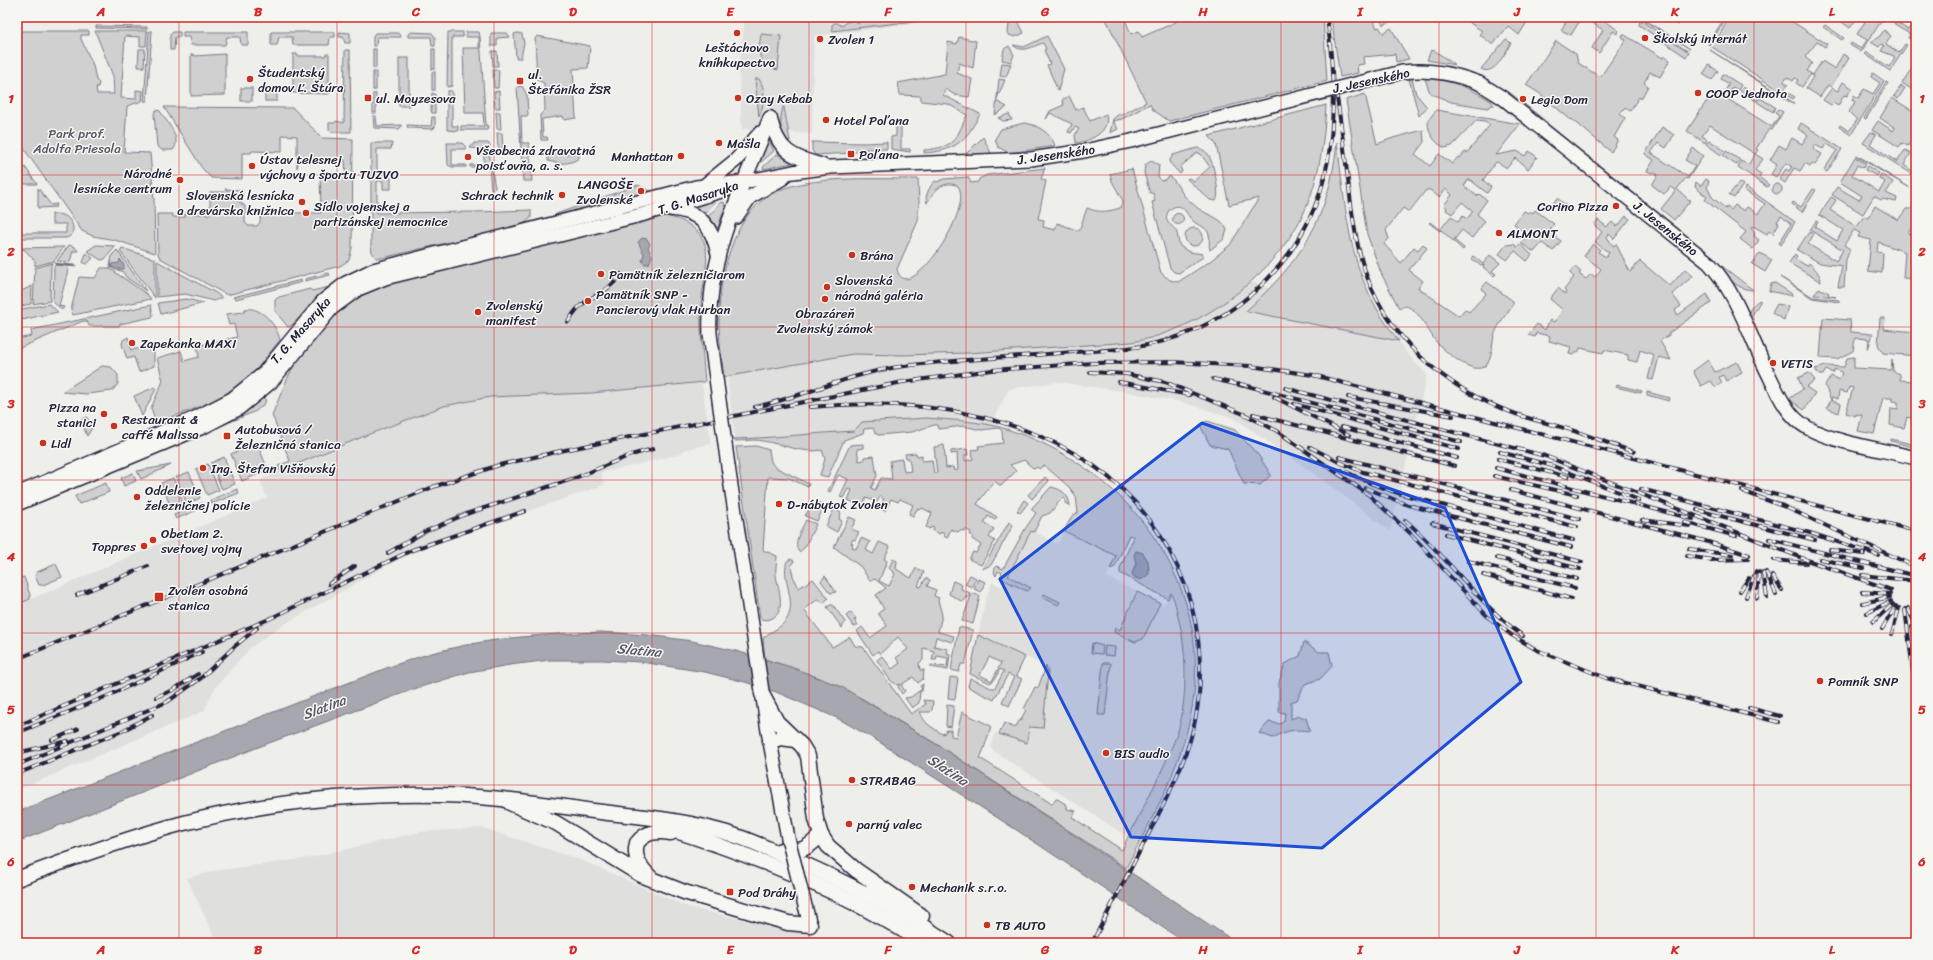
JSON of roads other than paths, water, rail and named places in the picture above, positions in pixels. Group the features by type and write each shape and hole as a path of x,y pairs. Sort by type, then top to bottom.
{"main road":[{"path":"762,694 777,722 796,740 808,756 814,812 820,835 835,853 856,870 931,922 948,942"},
{"path":"770,741 781,738 796,740"},
{"path":"17,879 119,842 153,832 214,816 274,805 366,796 440,795 500,798 625,816 657,818 708,828 733,835 818,870 859,890 948,942"},
{"path":"500,798 556,823 628,868 652,879 684,892 788,923 810,926"},
{"path":"625,816 687,834 758,859 813,882 879,916 924,943"},
{"path":"652,879 642,869 637,858 636,848 640,839 656,832 687,834"},
{"path":"769,849 795,851 803,850 811,845 820,835"}],"street":[{"name":"J. Jesenského","path":"744,182 793,172 831,167 1031,159 1079,152 1131,141 1402,72 1440,71 1479,83 1503,98 1709,263 1729,292 1783,403 1800,422 1814,430 1830,436 1916,458"},
{"path":"770,118 777,140 786,151 802,160 831,167"},
{"path":"770,118 744,182 718,254 710,301 710,334 762,694 788,838 810,926"},
{"path":"705,185 747,149 770,118"},
{"path":"726,230 750,198 793,172"},
{"name":"T. G. Masaryka","path":"17,494 195,418 232,399 263,374 322,301 346,283 360,275 388,265 705,185 744,182"},
{"name":"T. G. Masaryka","path":"17,504 205,426 238,409 271,382 332,308 358,289 372,282 666,208 744,182"},
{"path":"666,208 685,211 702,220 710,229 718,254"}],"water":[{"path":"642,238 647,239 650,244 648,248 652,256 649,264 644,264 642,260 644,254 638,242"},
{"path":"120,259 124,265 124,269 111,267 112,264 119,263"},
{"path":"1136,551 1143,553 1148,561 1149,574 1141,580 1135,578 1132,574 1136,563 1134,555"},
{"name":"Slatina","path":"601,632 648,635 692,641 736,651 791,667 842,687 941,747 1237,943 1186,943 1015,829 876,740 837,718 776,692 745,682 705,672 641,662 550,660 469,672 414,689 261,746 17,842 17,812 389,667 430,654 483,642 542,635"}],"waterway":[{"path":"56,264 75,266"}],"railway":[{"path":"755,407 793,397 867,373 886,369 947,362 1110,350 1147,345 1180,336 1212,322 1240,303 1266,281 1288,254 1306,225 1320,194 1328,160 1333,107 1331,52 1327,17"},
{"path":"1336,91 1353,216 1362,262 1372,289 1385,313 1401,336 1420,356 1441,374 1465,390 1490,403 1516,414 1568,429 1634,452"},
{"path":"568,322 579,307 606,290 621,274"},
{"path":"17,659 433,487 499,465 565,450 903,382 992,370 1093,363 1171,362 1250,366 1313,375 1916,531"},
{"path":"1090,372 1126,374 1165,382 1246,415 1277,431 1369,495 1409,532 1488,617 1510,634 1537,650 1606,678 1778,722"},
{"path":"1213,379 1244,386"},
{"path":"1119,382 1190,395"},
{"path":"1240,384 1461,442"},
{"path":"1285,388 1545,456 1807,560 1891,590"},
{"path":"1274,397 1349,435"},
{"path":"1348,397 1453,416"},
{"path":"810,407 864,404 918,407 972,415 1023,429 1070,451 1113,481 1149,520 1178,568 1191,604 1198,641 1200,679 1196,716 1188,748 1182,764 1146,839 1092,943"},
{"path":"1294,404 1459,449"},
{"path":"1253,414 1455,466"},
{"path":"1342,427 1457,458"},
{"path":"1310,447 1363,472 1577,527"},
{"path":"388,553 424,532 466,514 575,478 631,455 653,449"},
{"path":"1500,452 1553,466 1639,500"},
{"path":"1339,457 1579,519"},
{"path":"1498,459 1568,477"},
{"path":"1496,468 1693,519"},
{"path":"1342,470 1370,483 1401,494 1573,540"},
{"path":"1494,476 1577,495"},
{"path":"1366,488 1408,505 1571,547"},
{"path":"1641,489 1810,533 1878,555"},
{"path":"1511,490 1705,541 1749,555"},
{"path":"1742,491 1783,506 1916,567"},
{"path":"1697,510 1815,540"},
{"path":"17,726 269,619 412,550 525,511"},
{"path":"1405,520 1435,549 1491,609 1523,636"},
{"path":"1642,520 1690,526"},
{"path":"1684,522 1736,536"},
{"path":"1432,523 1582,562"},
{"path":"1446,534 1580,569"},
{"path":"1769,539 1916,576"},
{"path":"1689,549 1732,555"},
{"path":"1830,550 1864,554"},
{"path":"1687,556 1712,560 1748,559"},
{"path":"1497,558 1577,579"},
{"path":"1820,559 1863,568"},
{"path":"1774,560 1806,563"},
{"path":"1468,561 1575,588"},
{"path":"77,595 148,566"},
{"path":"329,584 355,566"},
{"path":"1746,597 1756,571"},
{"path":"1757,598 1759,572"},
{"path":"1763,572 1767,597"},
{"path":"1766,572 1776,594"},
{"path":"1483,575 1572,599"},
{"path":"1862,575 1916,581"},
{"path":"1772,576 1782,590"},
{"path":"1740,591 1749,578"},
{"path":"1862,592 1890,594"},
{"path":"1863,603 1890,597"},
{"path":"1867,613 1891,601"},
{"path":"1873,622 1893,604"},
{"path":"1882,629 1896,606"},
{"path":"1892,634 1899,608"},
{"path":"1908,608 1916,626"},
{"path":"1905,609 1913,671"},
{"path":"1912,627 1916,642"},
{"path":"17,765 167,702 201,678 235,646 257,628"},
{"path":"17,733 110,695 202,652"},
{"path":"156,697 173,690 198,674"},
{"path":"1749,708 1780,716"},
{"path":"17,774 122,731 152,715"},
{"path":"52,740 78,729"},
{"path":"17,753 68,741"}],"place":[{"name":"Leštáchovo kníhkupectvo","path":"737,33"},
{"name":"Školský internát","path":"1645,38"},
{"name":"Zvolen 1","path":"820,39"},
{"name":"Študentský domov Ľ. Štúra","path":"250,79"},
{"name":"ul. Štefánika ŽSR","path":"520,81"},
{"name":"COOP Jednota","path":"1698,93"},
{"name":"ul. Moyzesova","path":"368,98"},
{"name":"Ozay Kebab","path":"738,98"},
{"name":"Legio Dom","path":"1523,99"},
{"name":"Hotel Poľana","path":"826,120"},
{"name":"Mašla","path":"719,143"},
{"name":"Poľana","path":"851,154"},
{"name":"Manhattan","path":"681,156"},
{"name":"Všeobecná zdravotná poisťovňa, a. s.","path":"468,157"},
{"name":"Ústav telesnej výchovy a športu TUZVO","path":"252,166"},
{"name":"Národné lesnícke centrum","path":"180,180"},
{"name":"LANGOŠE Zvolenské","path":"641,191"},
{"name":"Schrack technik","path":"562,195"},
{"name":"Slovenská lesnícka a drevárska knižnica","path":"302,202"},
{"name":"Corino Pizza","path":"1616,206"},
{"name":"Sídlo vojenskej a partizánskej nemocnice","path":"306,213"},
{"name":"ALMONT","path":"1499,233"},
{"name":"Brána","path":"852,255"},
{"name":"Pamätník železničiarom","path":"601,274"},
{"name":"Slovenská národná galéria","path":"827,287"},
{"name":"Obrazáreň Zvolenský zámok","path":"825,299"},
{"name":"Pamätník SNP - Pancierový vlak Hurban","path":"588,301"},
{"name":"Zvolenský manifest","path":"478,312"},
{"name":"Zapekanka MAXI","path":"132,343"},
{"name":"VETIS","path":"1773,363"},
{"name":"Pizza na stanici","path":"104,414"},
{"name":"Restaurant & caffé Malissa","path":"114,426"},
{"name":"Autobusová / Železničná stanica","path":"227,436"},
{"name":"Lidl","path":"43,443"},
{"name":"Ing. Štefan Višňovský","path":"203,468"},
{"name":"Oddelenie železničnej polície","path":"137,497"},
{"name":"D-nábytok Zvolen","path":"779,504"},
{"name":"Obetiam 2. svetovej vojny","path":"153,540"},
{"name":"Toppres","path":"144,546"},
{"name":"Zvolen osobná stanica","path":"159,597"},
{"name":"Pomník SNP","path":"1820,681"},
{"name":"BIS audio","path":"1106,753"},
{"name":"STRABAG","path":"852,780"},
{"name":"parný valec","path":"849,824"},
{"name":"Mechanik s.r.o.","path":"912,887"},
{"name":"Pod Dráhy","path":"730,892"},
{"name":"TB AUTO","path":"987,925"}],"park label":[{"name":"Park prof. Adolfa Priesola","path":"77,140"}]}
